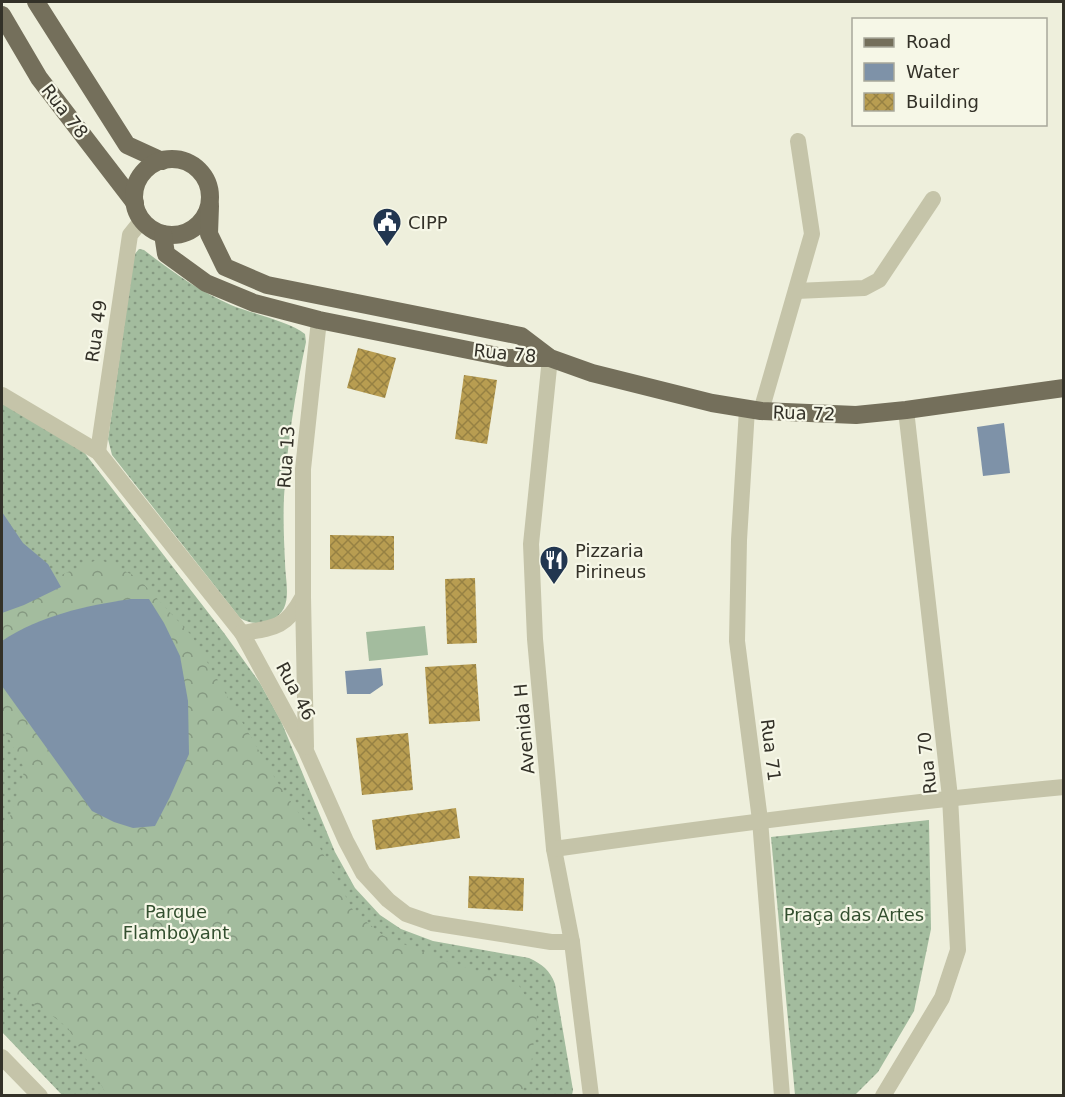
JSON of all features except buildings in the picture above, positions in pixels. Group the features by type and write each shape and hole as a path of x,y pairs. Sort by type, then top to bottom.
{"main road":[{"name":"Rua 78","path":"36,2 127,145 162,161"},
{"name":"Rua 78","path":"2,15 39,78 135,203"},
{"path":"182,160 200,171 207,181 210,206 205,217 187,232 175,235 163,234 152,228 142,220 135,203 138,182 152,165 162,161 182,160"},
{"name":"Rua 78","path":"210,206 209,234 225,267 267,285 521,336 550,358"},
{"name":"Rua 78","path":"163,234 166,254 206,283 254,303 319,320 508,358 550,358"},
{"name":"Rua 72","path":"550,358 603,376 712,404 754,410 856,415 1064,388"}],"street":[{"name":"Rua 71","path":"782,1095 760,820 737,641 739,540 754,410 796,291 812,234 798,141"},
{"path":"796,291 864,288 879,280 933,199"},
{"name":"Rua 49","path":"98,452 130,235 142,220"},
{"name":"Rua 13","path":"306,751 303,469 319,320"},
{"name":"Avenida H","path":"550,358 531,544 535,639 554,849 572,942 591,1095"},
{"name":"Rua 46","path":"2,394 98,452 242,633 306,751 346,841 363,873 388,900 406,914 432,922 551,942 572,942"},
{"name":"Rua 70","path":"883,1095 942,998 958,950 950,797 906,410"},
{"path":"242,633 278,626 294,614 303,597"},
{"path":"554,849 760,820 950,797 1064,787"},
{"path":"2,1057 40,1095"}],"green space":[{"path":"139,249 144,250 186,280 219,299 290,325 305,334 306,342 298,380 285,478 287,597 284,608 276,618 270,621 258,623 240,618 112,455 108,439 134,255"},
{"name":"Parque Flamboyant","path":"2,403 80,447 224,633 260,683 281,721 335,852 355,888 380,915 401,929 433,941 529,958 548,971 555,984 572,1095 62,1095 2,1032"},
{"name":"Parque Flamboyant","path":"99,559 137,577 192,636 276,780 311,831 354,912 384,936 445,961 518,984 537,1015 530,1074 520,1095 107,1095 68,1028 45,1010 4,989 2,982 2,842 25,769 2,726 2,600"},
{"path":"425,626 428,655 369,661 366,632"},
{"name":"Praça das Artes","path":"929,820 931,929 914,1011 878,1072 855,1095 795,1095 771,837"}],"water":[{"path":"1004,423 1010,473 983,476 977,427"},
{"path":"2,512 23,543 48,564 61,587 2,613"},
{"path":"131,599 149,599 180,656 188,701 189,754 155,826 133,828 92,811 2,686 2,641 48,618"},
{"path":"381,668 383,685 370,694 347,694 345,671"}],"place":[{"name":"CIPP","path":"387,248"},
{"name":"Pizzaria Pirineus","path":"554,586"}]}
